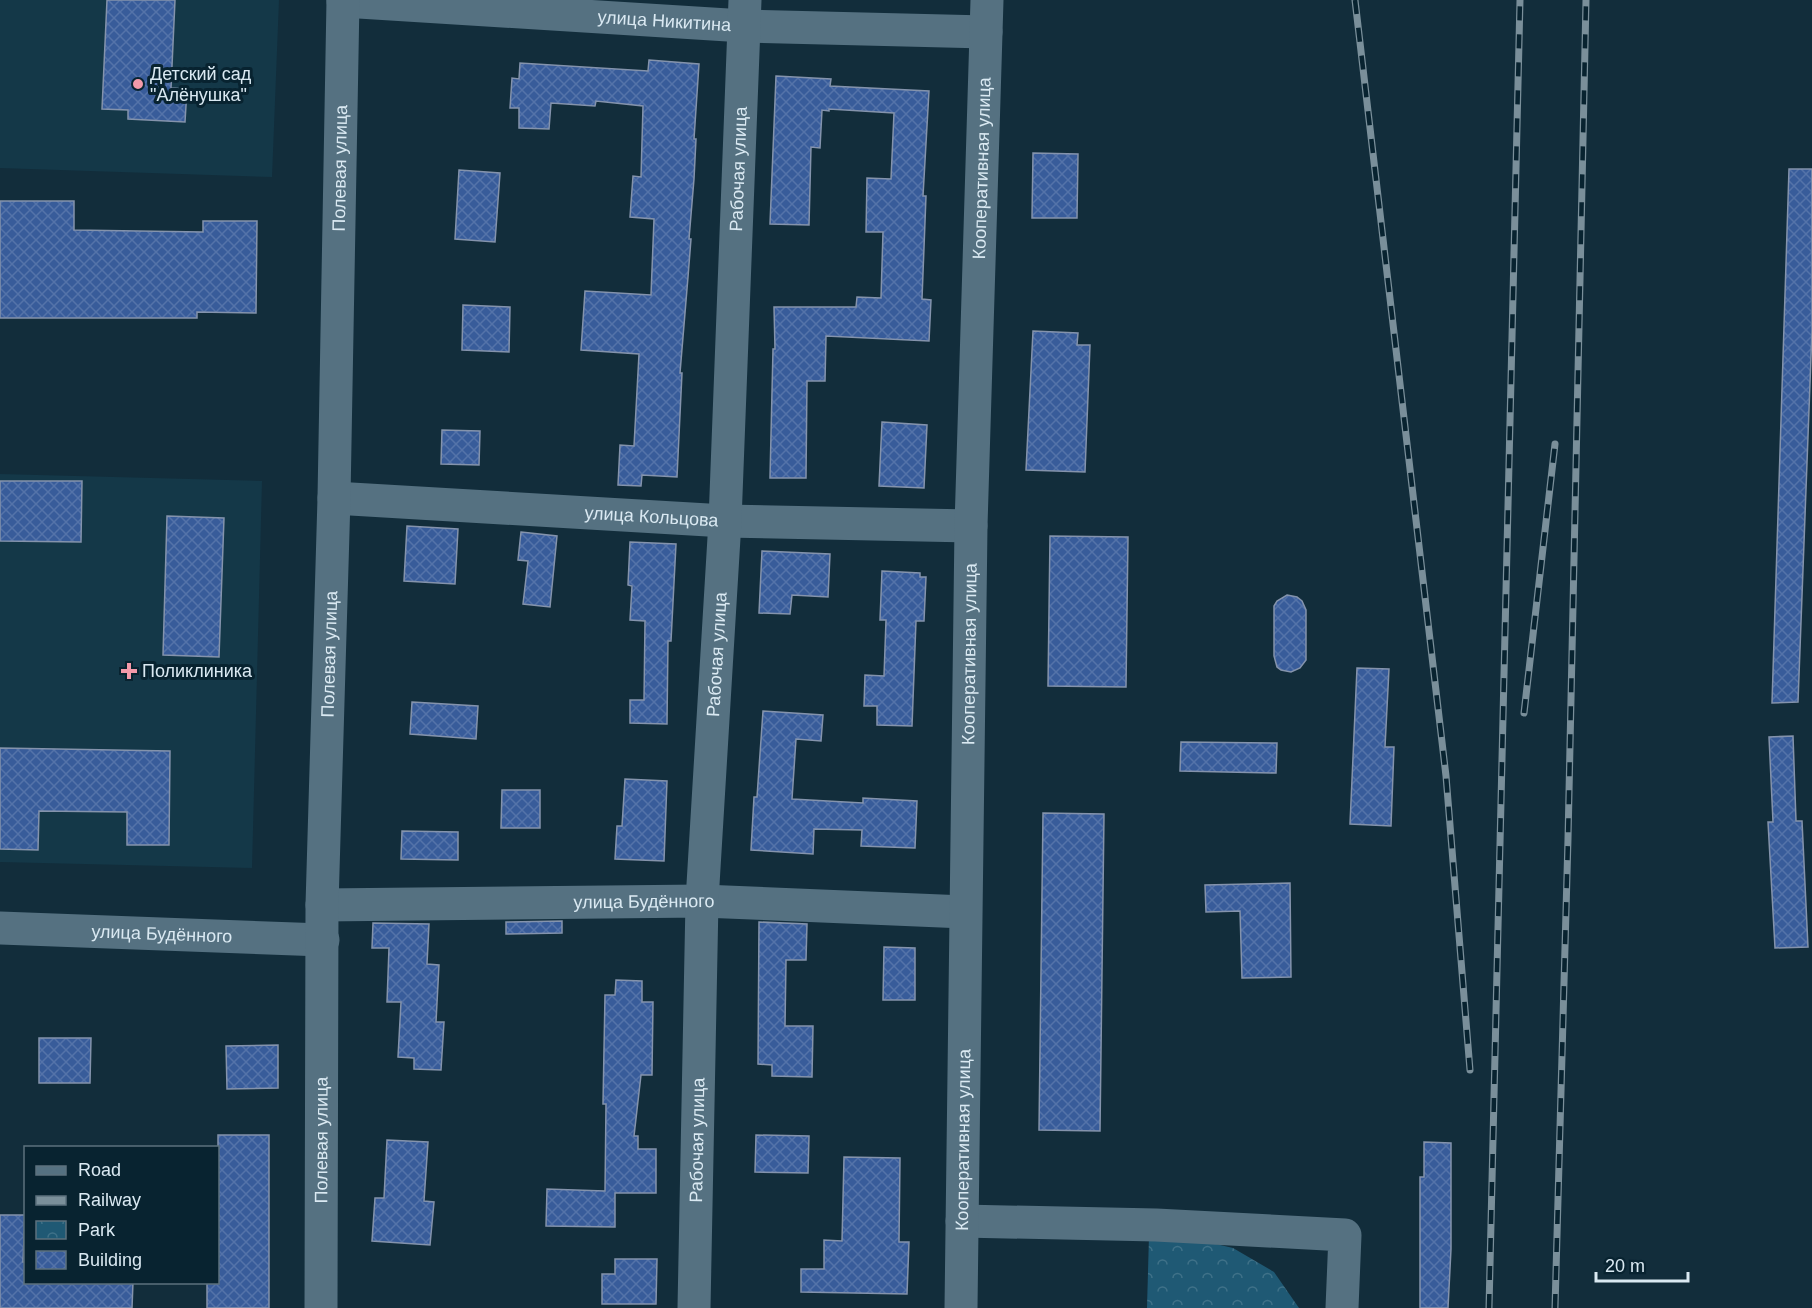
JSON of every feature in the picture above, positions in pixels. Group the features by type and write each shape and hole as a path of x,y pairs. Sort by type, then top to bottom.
{"street":[{"name":"Кооперативная улица","path":"961,1308 971,526 987,0"},
{"name":"улица Никитина","path":"343,1 745,13 986,33"},
{"name":"Полевая улица","path":"321,1308 322,905 334,498 343,1"},
{"name":"Рабочая улица","path":"694,1308 702,901 724,521 745,13"},
{"name":"улица Кольцова","path":"334,498 724,521 971,526"},
{"name":"улица Будённого","path":"322,905 702,901 965,912"},
{"name":"улица Будённого","path":"0,928 323,940"},
{"path":"962,1221 1156,1225 1345,1235 1342,1308"}],"shaded area":[{"name":"Детский сад \"Алёнушка\"","path":"0,0 279,0 272,177 0,168"},
{"name":"Поликлиника","path":"0,474 262,481 252,868 0,862"}],"green space":[{"path":"1149,1236 1186,1237 1233,1248 1274,1272 1299,1308 1147,1308"}],"building":[{"path":"107,0 175,0 171,88 187,89 185,122 128,119 128,110 102,109"},
{"path":"649,60 699,64 689,239 691,239 680,373 682,373 677,477 642,475 641,486 618,485 620,445 634,446 639,354 581,350 585,291 651,295 654,219 630,217 633,176 641,177 643,106 596,101 595,106 551,103 549,129 519,128 519,108 510,108 512,78 519,79 520,63 648,71"},
{"path":"776,76 831,79 830,86 929,91 923,196 926,196 922,299 931,300 929,341 826,336 825,381 807,381 806,478 770,478 773,349 775,349 774,307 856,307 857,297 881,298 883,232 866,232 867,178 891,179 894,113 822,110 820,148 811,147 809,225 770,224"},
{"path":"1033,153 1078,154 1077,218 1032,218"},
{"path":"1789,169 1812,169 1812,330 1798,702 1772,703"},
{"path":"459,170 500,173 495,242 455,239"},
{"path":"0,201 74,201 74,230 203,232 203,221 257,221 256,313 197,312 197,318 0,318"},
{"path":"463,305 510,307 509,352 462,350"},
{"path":"1033,331 1078,333 1077,345 1090,345 1085,472 1026,470"},
{"path":"882,422 927,425 924,488 879,486"},
{"path":"442,430 480,431 479,465 441,464"},
{"path":"0,481 82,481 81,542 0,541"},
{"path":"167,516 224,518 219,657 163,655"},
{"path":"407,526 458,529 455,584 404,581"},
{"path":"521,532 557,536 550,607 523,604 528,561 518,560"},
{"path":"1050,536 1128,537 1126,687 1048,686"},
{"path":"630,542 676,544 671,641 668,641 667,724 630,723 630,700 644,700 645,621 630,620 632,586 628,585"},
{"path":"762,551 830,554 828,597 792,595 790,614 759,613"},
{"path":"882,571 920,573 920,577 926,577 924,621 916,621 912,726 877,725 877,706 864,706 865,675 884,676 886,620 880,620"},
{"path":"1287,595 1297,597 1302,601 1306,610 1306,660 1300,668 1291,672 1277,667 1274,656 1274,606 1277,601"},
{"path":"1357,668 1389,669 1385,747 1394,747 1391,826 1350,824"},
{"path":"412,702 478,706 476,739 410,734"},
{"path":"763,711 823,715 821,741 796,739 792,799 863,803 863,798 917,801 915,848 861,846 862,830 814,829 813,854 751,850"},
{"path":"1793,736 1796,821 1802,821 1808,947 1775,948 1768,822 1773,822 1769,737"},
{"path":"1181,742 1277,743 1276,773 1180,771"},
{"path":"0,748 170,751 169,845 127,845 127,812 39,811 38,850 0,849"},
{"path":"625,779 667,781 664,861 615,859 617,826 622,826"},
{"path":"502,790 540,790 540,828 501,828"},
{"path":"1043,813 1104,814 1100,1131 1039,1130"},
{"path":"402,831 458,832 458,860 401,859"},
{"path":"1290,883 1291,977 1242,978 1240,911 1206,912 1205,885"},
{"path":"562,921 562,933 506,934 506,922"},
{"path":"759,922 807,924 806,960 786,960 785,1026 813,1026 812,1077 772,1076 772,1065 758,1064"},
{"path":"373,923 429,924 427,964 439,965 436,1022 444,1022 441,1070 414,1069 414,1058 398,1057 401,1002 387,1002 389,948 372,948"},
{"path":"884,947 915,948 915,1000 883,1000"},
{"path":"616,980 642,981 642,1002 653,1002 652,1075 641,1075 634,1136 638,1136 638,1149 656,1149 656,1193 615,1193 615,1227 546,1226 547,1189 605,1191 606,1104 603,1104 605,995 615,995"},
{"path":"39,1038 91,1038 90,1083 39,1083"},
{"path":"278,1045 278,1088 227,1089 226,1046"},
{"path":"218,1135 269,1135 269,1308 207,1308 207,1284 219,1284"},
{"path":"756,1135 809,1136 808,1173 755,1172"},
{"path":"387,1140 428,1142 424,1201 434,1202 430,1245 372,1241 375,1198 384,1198"},
{"path":"1424,1142 1451,1143 1451,1249 1448,1308 1420,1308 1420,1177 1424,1177"},
{"path":"844,1157 900,1158 899,1242 909,1242 907,1294 801,1292 801,1269 824,1269 824,1240 842,1241"},
{"path":"0,1215 24,1215 24,1284 133,1284 132,1308 0,1308"},
{"path":"615,1259 657,1259 656,1304 602,1304 602,1274 615,1274"}],"railway":[{"path":"1355,0 1446,776 1470,1070"},
{"path":"1489,1308 1520,0"},
{"path":"1555,1308 1568,839 1586,0"},
{"path":"1524,713 1555,444"}],"place":[{"name":"Детский сад \"Алёнушка\"","path":"138,84"},
{"name":"Поликлиника","path":"129,671"}]}
